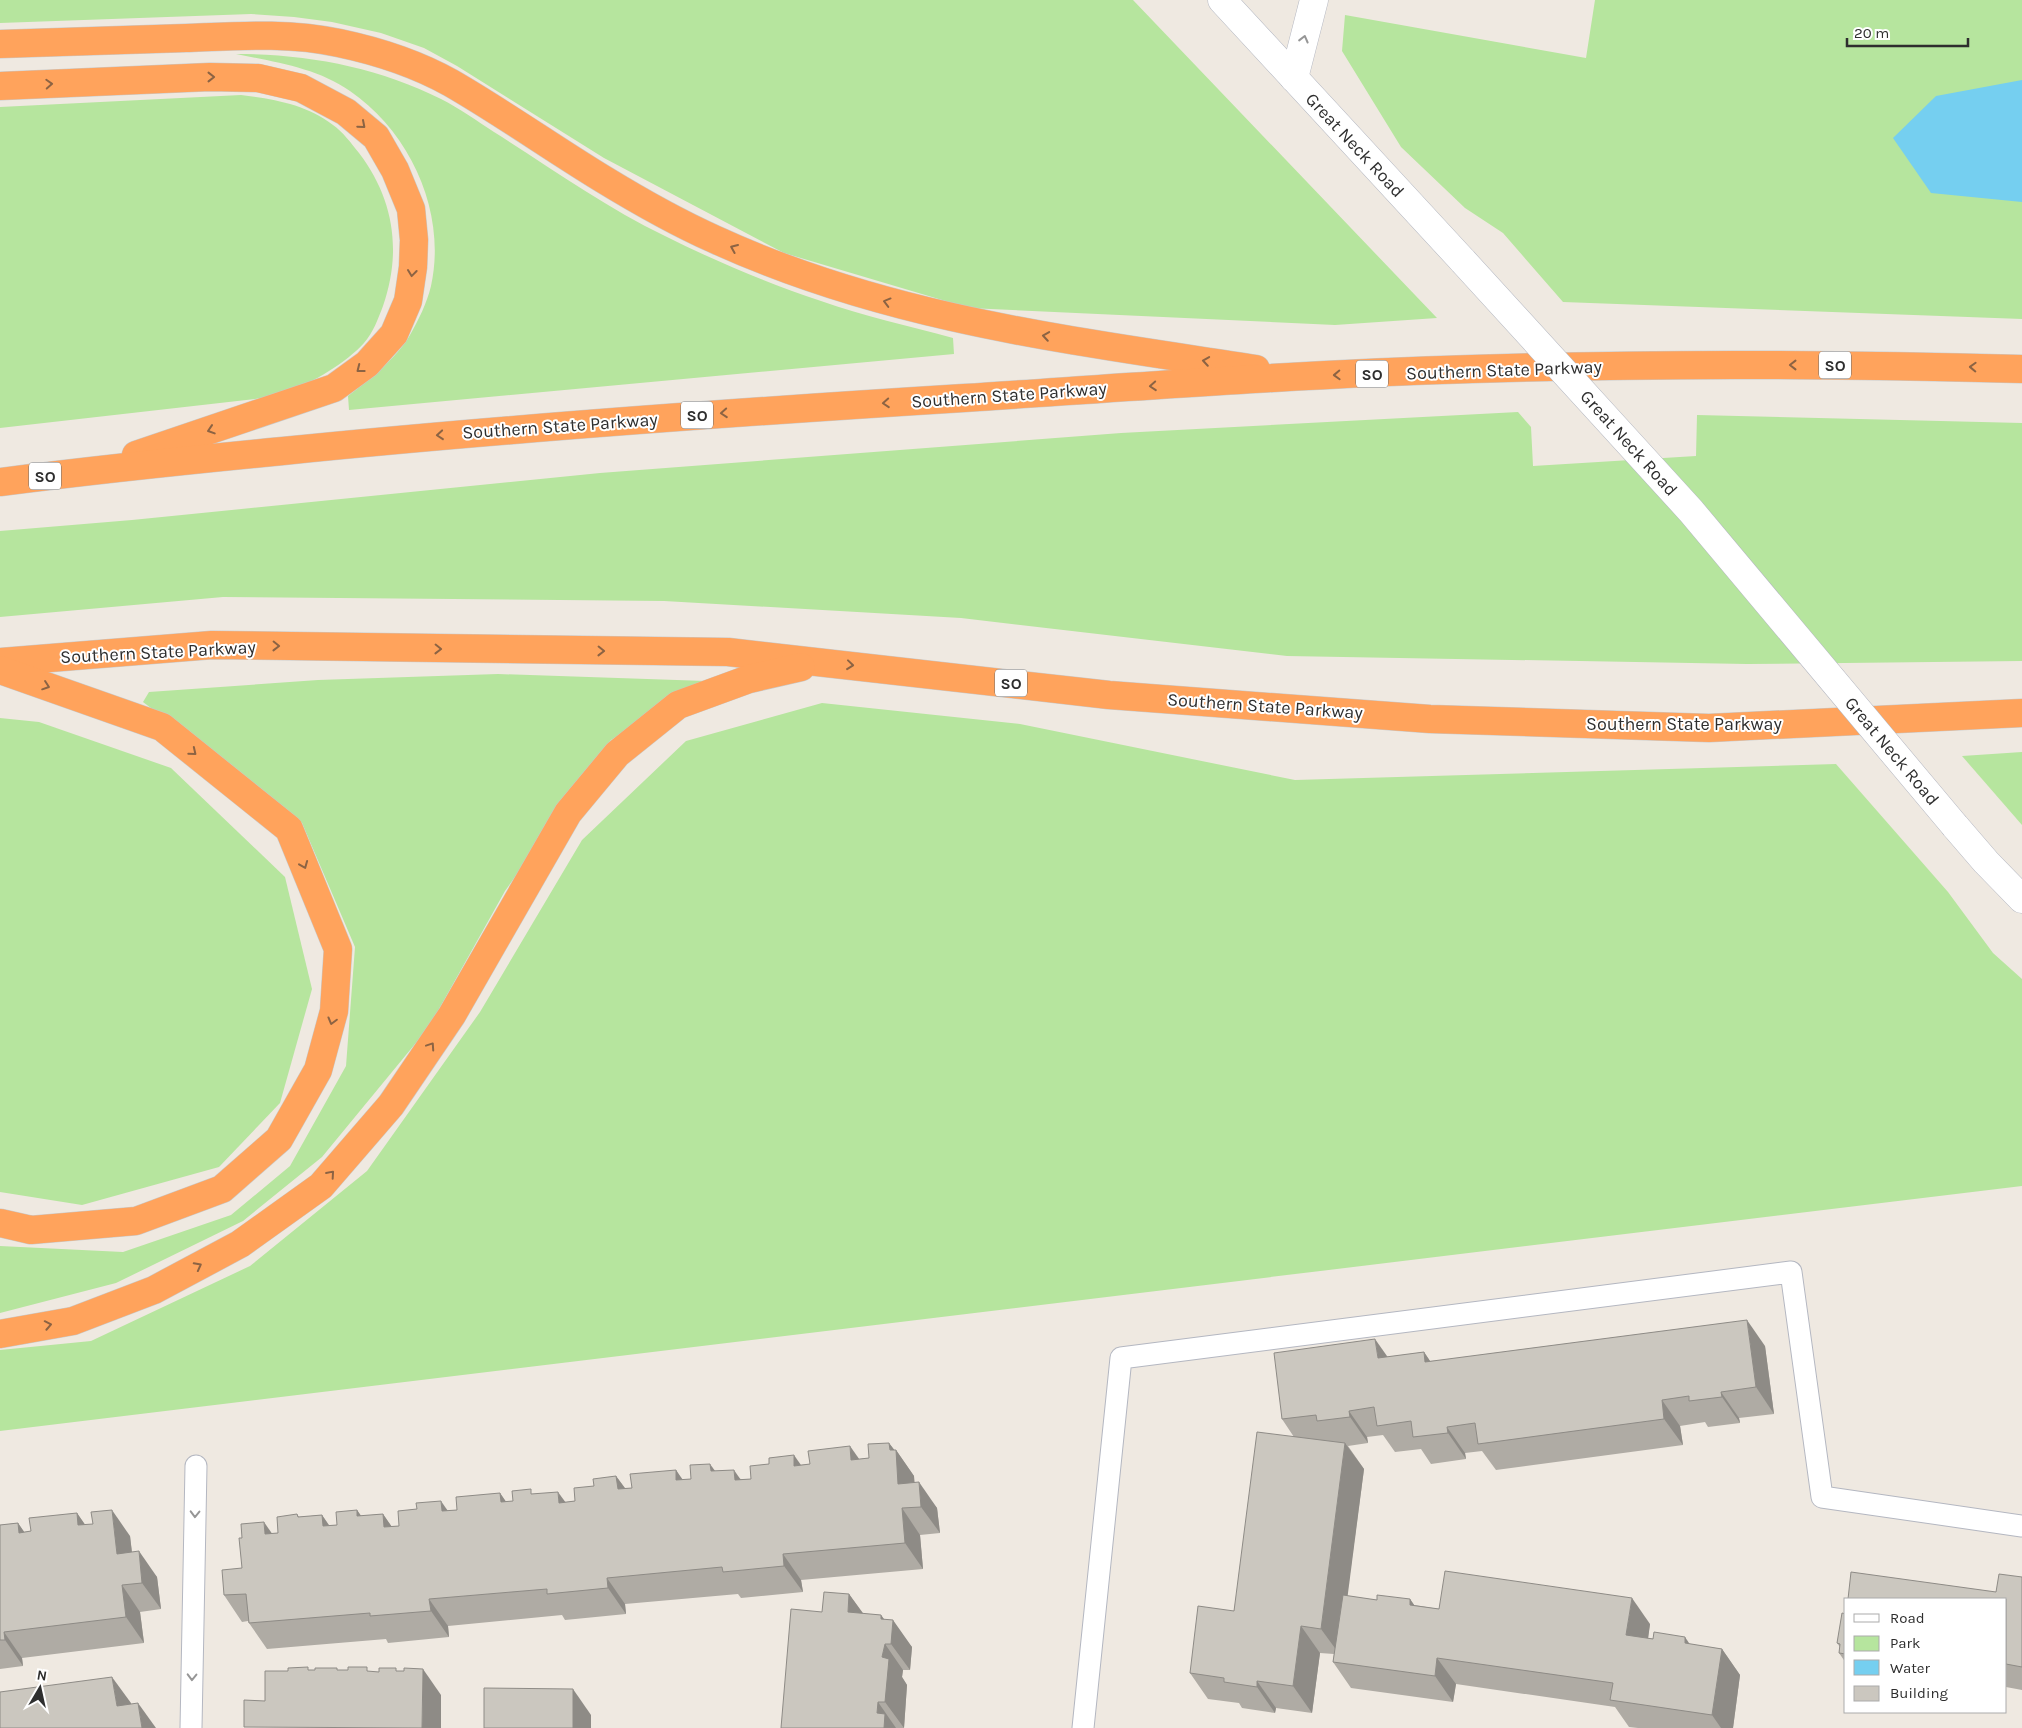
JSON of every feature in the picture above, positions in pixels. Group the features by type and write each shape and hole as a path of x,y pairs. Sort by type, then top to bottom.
{"highway":[{"path":"0,44 275,35 337,43 394,58 449,82 538,136 602,178 662,213 713,239 781,268 863,296 944,316 1028,333 1306,377"},
{"path":"0,86 210,77 258,78 301,88 346,112 376,137 395,170 411,209 414,240 413,267 408,301 394,334 367,364 334,388 89,470"},
{"name":"Southern State Parkway","path":"0,482 89,470 443,435 763,410 1306,377 1468,369 1722,365 1922,366 2022,369"},
{"name":"Southern State Parkway","path":"0,662 212,645 728,652 1109,694 1430,719 1709,728 2022,713"},
{"path":"0,1334 73,1321 154,1290 240,1244 321,1186 391,1104 452,1015 568,813 617,754 678,706 748,679 822,662"},
{"path":"0,670 162,727 289,829 338,950 334,1011 318,1070 279,1139 222,1189 136,1221 31,1230 0,1223"}],"main road":[{"name":"Great Neck Road","path":"1222,0 1690,510 1986,862 2022,899"},
{"path":"1294,78 1314,0"}],"lane":[{"path":"1083,1728 1122,1358 1791,1272 1822,1498 2022,1526"},
{"path":"191,1728 196,1466"}],"green space":[{"path":"0,0 1133,0 1437,318 1335,325 969,308 784,253 604,158 457,66 424,48 381,33 332,22 251,14 0,23"},
{"path":"1595,0 2022,0 2022,319 1563,302 1503,233 1465,208 1401,147 1342,51 1345,15 1586,58"},
{"path":"236,54 289,57 341,64 392,78 417,88 454,106 600,200 665,236 781,287 854,311 953,338 954,354 349,410 348,396 374,376 398,352 410,335 425,305 431,286 435,258 434,231 428,203 419,177 407,152 391,129 372,108 337,83 310,71"},
{"path":"241,95 265,98 300,107 323,118 344,134 371,171 387,207 393,246 389,286 379,316 367,339 348,358 329,371 298,388 280,395 0,428 0,107"},
{"path":"1518,412 1531,427 1533,466 1696,456 1697,415 2022,423 2022,661 1747,664 1287,656 961,618 664,601 223,597 0,617 0,531 132,520 600,473 1121,433"},
{"path":"498,674 706,681 611,740 505,891 429,1027 322,1157 243,1221 116,1283 0,1313 0,1246 123,1252 231,1215 290,1166 346,1066 355,947 302,823 143,702 149,692 318,680"},
{"path":"822,703 1020,724 1295,780 1836,764 1948,892 1993,953 2022,979 2022,1186 0,1431 0,1350 91,1341 250,1266 367,1171 480,1012 582,840 686,741"},
{"path":"0,718 39,722 171,768 285,877 312,989 280,1103 219,1167 82,1205 0,1192"},
{"path":"2022,752 2022,825 1962,756"}],"water":[{"path":"2022,80 2022,202 1931,193 1893,138 1936,96"}],"building":[{"path":"1747,1320 1756,1387 1721,1392 1722,1397 1689,1401 1689,1396 1662,1400 1664,1419 1478,1444 1475,1423 1447,1427 1448,1433 1413,1437 1411,1421 1377,1426 1374,1407 1349,1411 1350,1417 1317,1421 1316,1415 1282,1419 1274,1353 1375,1339 1378,1358 1424,1352 1425,1362"},
{"path":"1257,1432 1345,1443 1321,1629 1301,1626 1293,1686 1257,1681 1257,1687 1224,1682 1224,1678 1190,1673 1198,1606 1234,1611"},
{"path":"889,1443 890,1450 896,1450 898,1484 919,1482 921,1507 902,1508 905,1543 783,1554 784,1566 723,1572 722,1567 607,1578 608,1588 547,1594 547,1589 429,1599 431,1611 370,1616 370,1613 249,1623 246,1594 224,1595 222,1570 242,1568 239,1538 242,1538 241,1524 264,1522 265,1534 278,1533 277,1517 297,1514 298,1517 322,1515 323,1526 337,1525 336,1512 357,1510 357,1516 383,1514 384,1527 399,1526 398,1511 417,1509 416,1503 441,1501 442,1511 457,1510 456,1497 500,1493 501,1502 513,1501 512,1491 531,1489 531,1494 558,1492 559,1503 575,1501 574,1488 594,1486 593,1479 616,1476 618,1489 632,1488 630,1474 676,1470 676,1480 691,1479 690,1465 710,1464 711,1471 734,1470 735,1480 751,1479 750,1466 769,1464 769,1458 794,1455 794,1466 810,1464 808,1451 850,1446 851,1460 869,1458 868,1444"},
{"path":"112,1510 117,1554 139,1551 142,1583 122,1585 126,1617 4,1632 5,1640 0,1640 0,1525 18,1523 19,1533 31,1531 29,1518 77,1513 78,1525 93,1524 91,1512"},
{"path":"1445,1571 1632,1598 1626,1635 1653,1639 1654,1632 1685,1637 1685,1643 1722,1649 1712,1715 1610,1700 1613,1683 1437,1658 1435,1676 1333,1662 1343,1595 1377,1600 1377,1595 1410,1599 1410,1605 1439,1609"},
{"path":"1851,1572 1996,1592 1999,1574 2022,1577 2022,1667 2007,1664 2007,1598 1848,1598"},
{"path":"824,1592 849,1594 848,1612 881,1615 881,1619 893,1620 891,1644 885,1644 882,1657 889,1659 885,1702 878,1702 877,1713 885,1714 884,1728 781,1728 791,1609 822,1612"},
{"path":"1842,1613 1844,1614 1844,1654 1839,1653 1840,1644 1837,1643"},
{"path":"308,1667 308,1670 315,1670 315,1668 337,1668 337,1670 348,1670 348,1667 367,1667 367,1671 379,1672 379,1668 396,1668 396,1671 404,1671 404,1668 423,1669 422,1728 244,1727 244,1700 265,1701 265,1671 288,1671 288,1668"},
{"path":"112,1677 117,1706 138,1703 142,1728 0,1728 0,1692"},
{"path":"484,1688 573,1689 573,1728 484,1728"}]}
